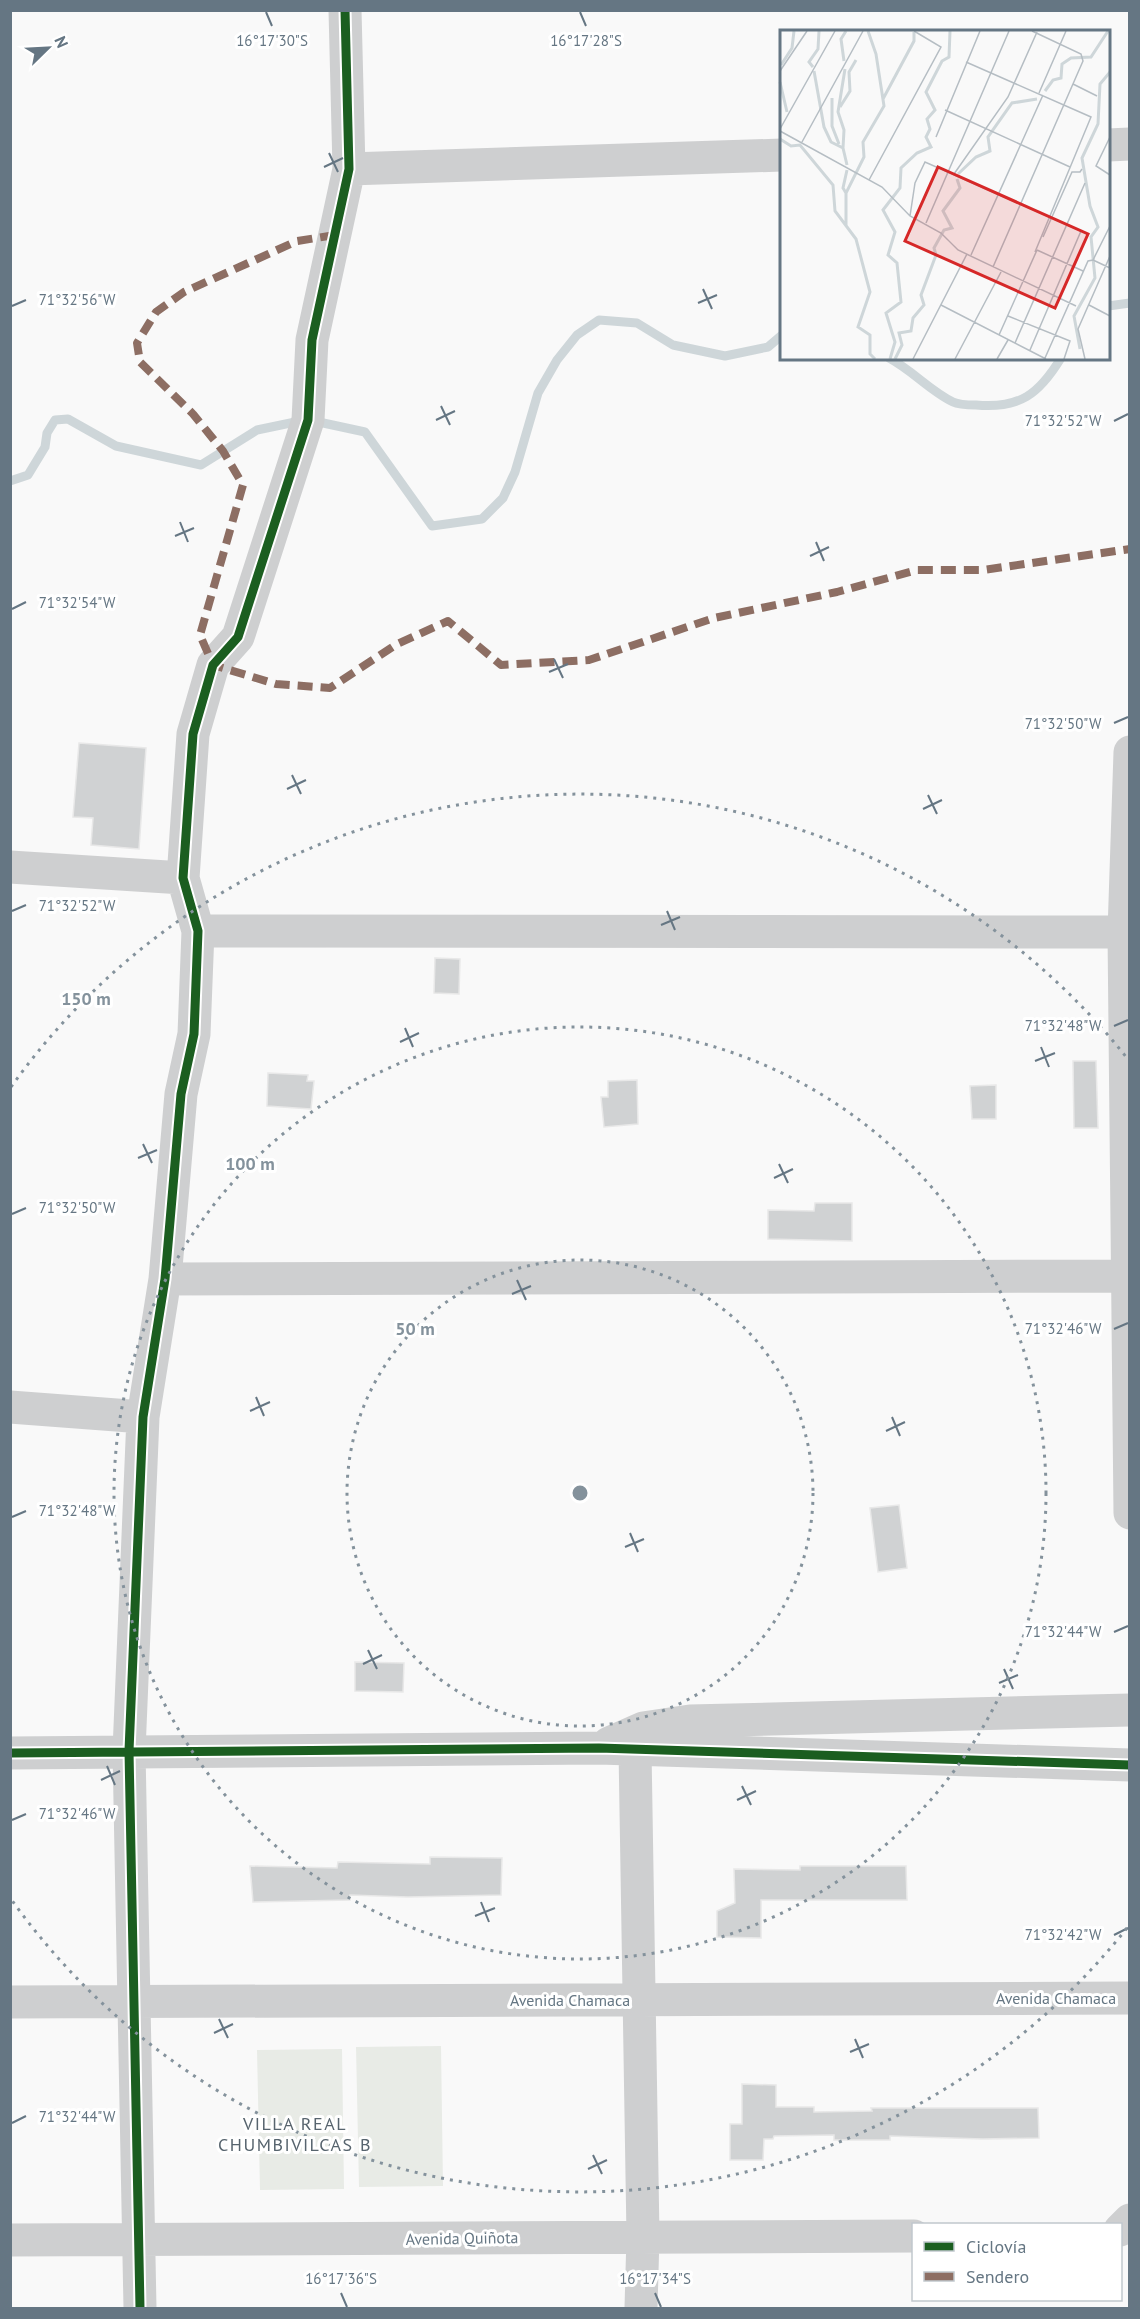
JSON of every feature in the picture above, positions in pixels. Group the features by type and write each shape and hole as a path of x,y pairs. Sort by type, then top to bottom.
{"street":[{"path":"140,2308 129,1751 143,1416 165,1279 181,1094 194,1034 198,931 183,878 193,734 213,665 238,637 308,420 312,340 350,169 345,10"},
{"path":"1110,145 1130,144"},
{"path":"350,169 780,155"},
{"path":"1130,752 1127,932 1130,1513"},
{"path":"10,867 183,878"},
{"path":"198,931 1127,932"},
{"path":"165,1279 1128,1276"},
{"path":"10,1407 143,1416"},
{"path":"599,1748 643,1728 690,1721 1130,1710"},
{"path":"10,1753 599,1748 1130,1765"},
{"path":"635,1749 643,2236 641,2308"},
{"name":"Avenida Chamaca","path":"10,2002 1130,1998"},
{"name":"Avenida Quiñota","path":"10,2240 912,2236"}],"shaded area":[{"path":"441,2046 443,2186 359,2187 356,2047"},
{"path":"342,2049 344,2189 260,2190 257,2050"}],"building":[{"path":"79,743 146,748 139,849 91,845 93,818 73,817"},
{"path":"435,958 460,959 459,994 434,993"},
{"path":"1073,1061 1096,1061 1098,1128 1074,1128"},
{"path":"268,1073 308,1075 307,1081 314,1081 311,1109 267,1106"},
{"path":"637,1080 638,1124 604,1127 601,1097 608,1097 608,1081"},
{"path":"996,1085 996,1119 972,1119 970,1086"},
{"path":"815,1203 852,1203 852,1241 768,1239 768,1210 814,1211"},
{"path":"899,1505 907,1568 878,1572 870,1508"},
{"path":"355,1662 404,1663 403,1692 355,1691"},
{"path":"430,1857 502,1858 501,1895 408,1897 350,1895 350,1900 253,1902 250,1866 337,1868 338,1862 430,1864"},
{"path":"800,1866 906,1866 907,1900 761,1900 761,1938 717,1937 717,1911 735,1903 734,1869 800,1870"},
{"path":"742,2084 776,2085 776,2107 814,2107 814,2112 872,2111 871,2108 1038,2108 1039,2138 890,2136 890,2140 834,2140 834,2135 774,2136 773,2139 764,2139 763,2160 730,2160 730,2124 742,2124"}],"waterway":[{"path":"1110,306 1130,303"},
{"path":"314,421 365,432 432,526 482,519 503,498 515,472 538,393 557,360 577,335 599,320 637,323 673,345 725,356 768,347 780,337"},
{"path":"892,360 953,402 964,405 991,406 1016,401 1036,390 1060,360"},
{"path":"10,481 28,475 45,447 47,433 55,420 68,419 116,446 201,465 257,430 300,421"}],"marked path":[{"path":"335,235 297,241 184,292 156,312 137,343 140,362 193,414 223,451 243,485 200,635 213,665 276,684 330,688 397,644 448,621 501,665 589,660 714,618 837,592 917,570 983,570 1130,549"}],"cycle path":[{"path":"140,2308 129,1751 143,1417 165,1279 181,1094 194,1034 198,931 183,878 193,734 213,665 238,637 308,420 312,340 349,169 345,10"},
{"path":"10,1753 599,1748 1130,1765"}],"district":[{"name":"VILLA REAL CHUMBIVILCAS B","path":"295,2134"}]}
